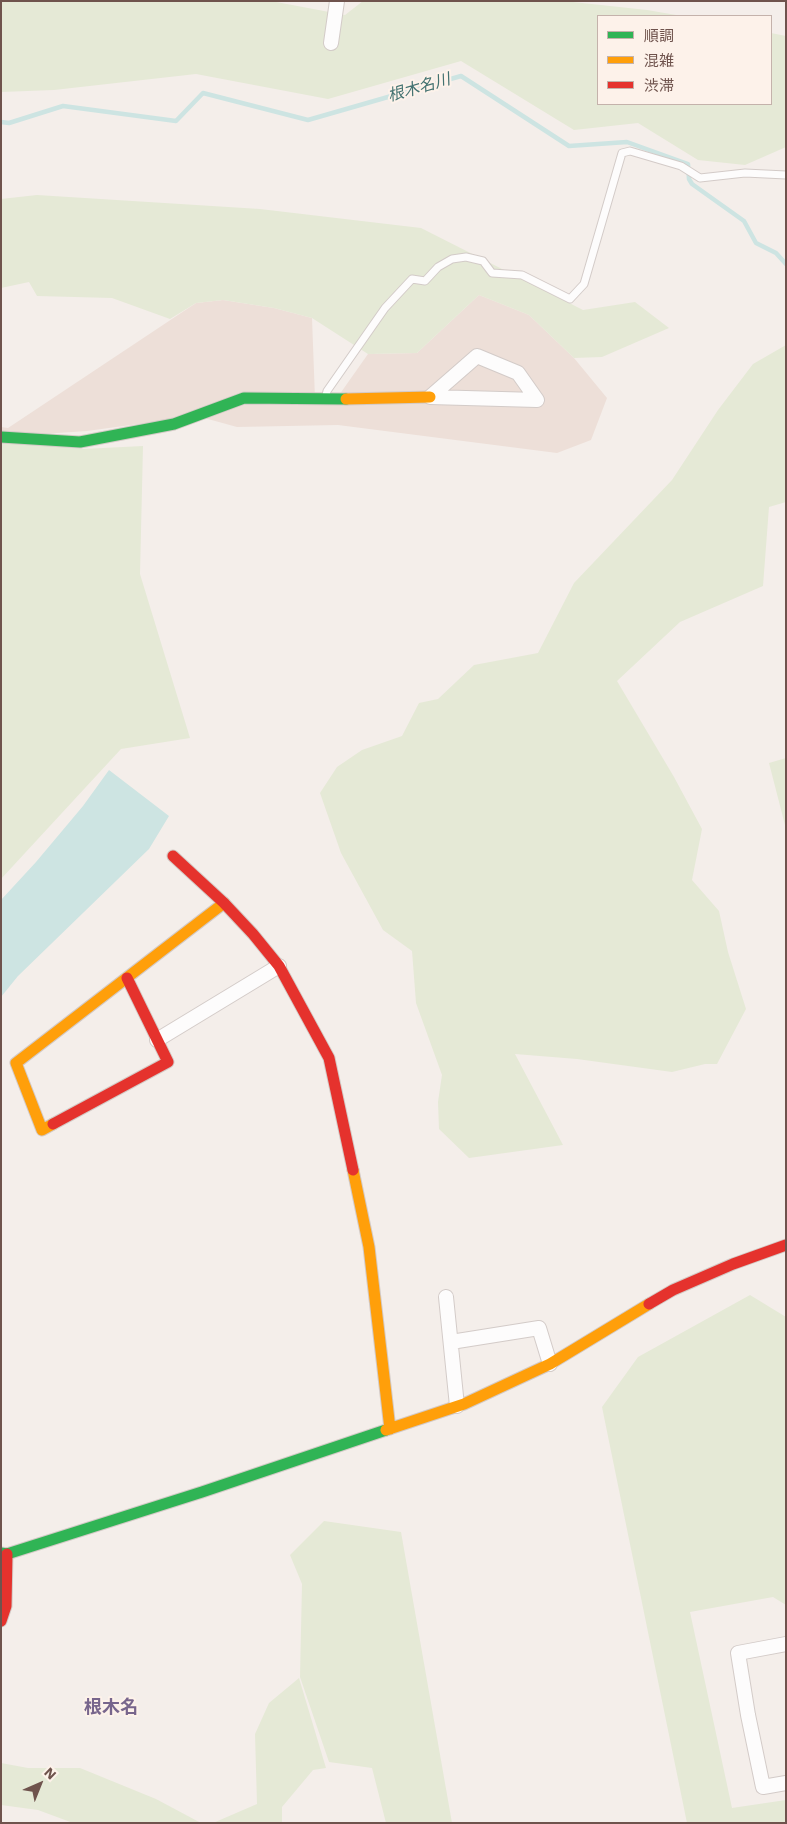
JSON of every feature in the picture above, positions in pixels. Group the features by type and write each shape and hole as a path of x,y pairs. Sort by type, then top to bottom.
{"street":[{"path":"331,43 337,1"},
{"path":"1,436 80,442 174,424 244,398 430,397 537,400 518,373 477,356 430,397"},
{"path":"172,856 224,903 279,966 329,1058 369,1246 390,1429"},
{"path":"127,978 168,1062 42,1130 16,1063 224,903"},
{"path":"157,1040 279,966"},
{"path":"1,1620 6,1606 4,1553 202,1492 457,1406 550,1364 673,1290 733,1264 786,1245"},
{"path":"446,1297 457,1406"},
{"path":"451,1342 539,1328 550,1364"},
{"path":"786,1644 738,1653 748,1715 763,1787 786,1783"}],"lane":[{"path":"325,399 327,391 385,308 412,279 425,281 438,267 452,260 466,257 483,261 492,273 522,275 570,299 584,284 622,153 630,151 681,166 700,178 745,173 786,175"}],"shaded area":[{"path":"479,295 529,315 574,358 607,398 591,440 557,453 338,425 237,427 197,416 87,431 42,434 1,431 1,427 8,428 196,303 223,300 274,308 312,318 315,399 337,398 368,354 417,353"}],"green space":[{"path":"1,1 271,1 345,15 363,1 564,1 676,15 597,15 597,105 772,105 772,33 786,36 786,147 745,165 698,160 638,123 574,130 461,61 328,99 196,74 54,90 1,92"},
{"path":"37,195 260,209 421,228 583,310 635,302 669,328 602,357 574,358 529,315 479,295 417,353 368,354 312,318 274,308 223,300 196,303 170,319 112,298 37,296 29,282 1,288 1,199"},
{"path":"786,345 786,502 769,507 763,586 680,622 617,681 674,777 702,829 692,880 719,911 728,952 746,1009 717,1064 705,1064 672,1072 577,1059 515,1054 563,1145 469,1158 439,1129 438,1102 442,1075 416,1003 412,951 383,930 341,853 320,793 337,767 362,750 402,736 419,703 438,699 474,665 538,653 574,583 672,480 718,410 753,364"},
{"path":"1,441 83,449 143,446 140,574 190,738 121,749 1,879"},
{"path":"786,758 786,829 769,763"},
{"path":"750,1295 786,1317 786,1605 773,1597 690,1612 732,1808 786,1800 786,1823 687,1823 602,1407 638,1357"},
{"path":"324,1521 401,1532 452,1823 386,1823 372,1768 329,1762 300,1677 302,1584 290,1555"},
{"path":"299,1678 326,1768 313,1770 282,1807 282,1823 213,1823 257,1804 255,1734 269,1703"},
{"path":"1,1763 28,1768 80,1768 156,1799 201,1823 73,1823 38,1810 1,1805"}],"water":[{"path":"109,770 169,816 149,849 18,976 1,997 1,900 83,806"}],"waterway":[{"name":"根木名川","path":"1,122 9,123 63,106 176,121 203,93 308,120 461,76 569,146 627,142 688,164 689,179 692,184 744,221 756,243 776,253 786,264"}],"traffic: fast":[{"path":"1,437 80,442 174,424 244,398 346,399"},
{"path":"1,1553 7,1554 202,1492 386,1430"}],"traffic: slow":[{"path":"346,399 430,397"},
{"path":"53,1124 42,1130 16,1063 224,903"},
{"path":"353,1170 369,1247 390,1429"},
{"path":"386,1430 464,1404 550,1364 649,1304"}],"traffic: jam":[{"path":"173,856 224,903 279,966 329,1058 353,1170"},
{"path":"53,1124 168,1062 127,978"},
{"path":"649,1304 673,1290 733,1264 786,1245"},
{"path":"1,1621 6,1606 7,1554"}],"district":[{"name":"根木名","path":"111,1708"}]}
